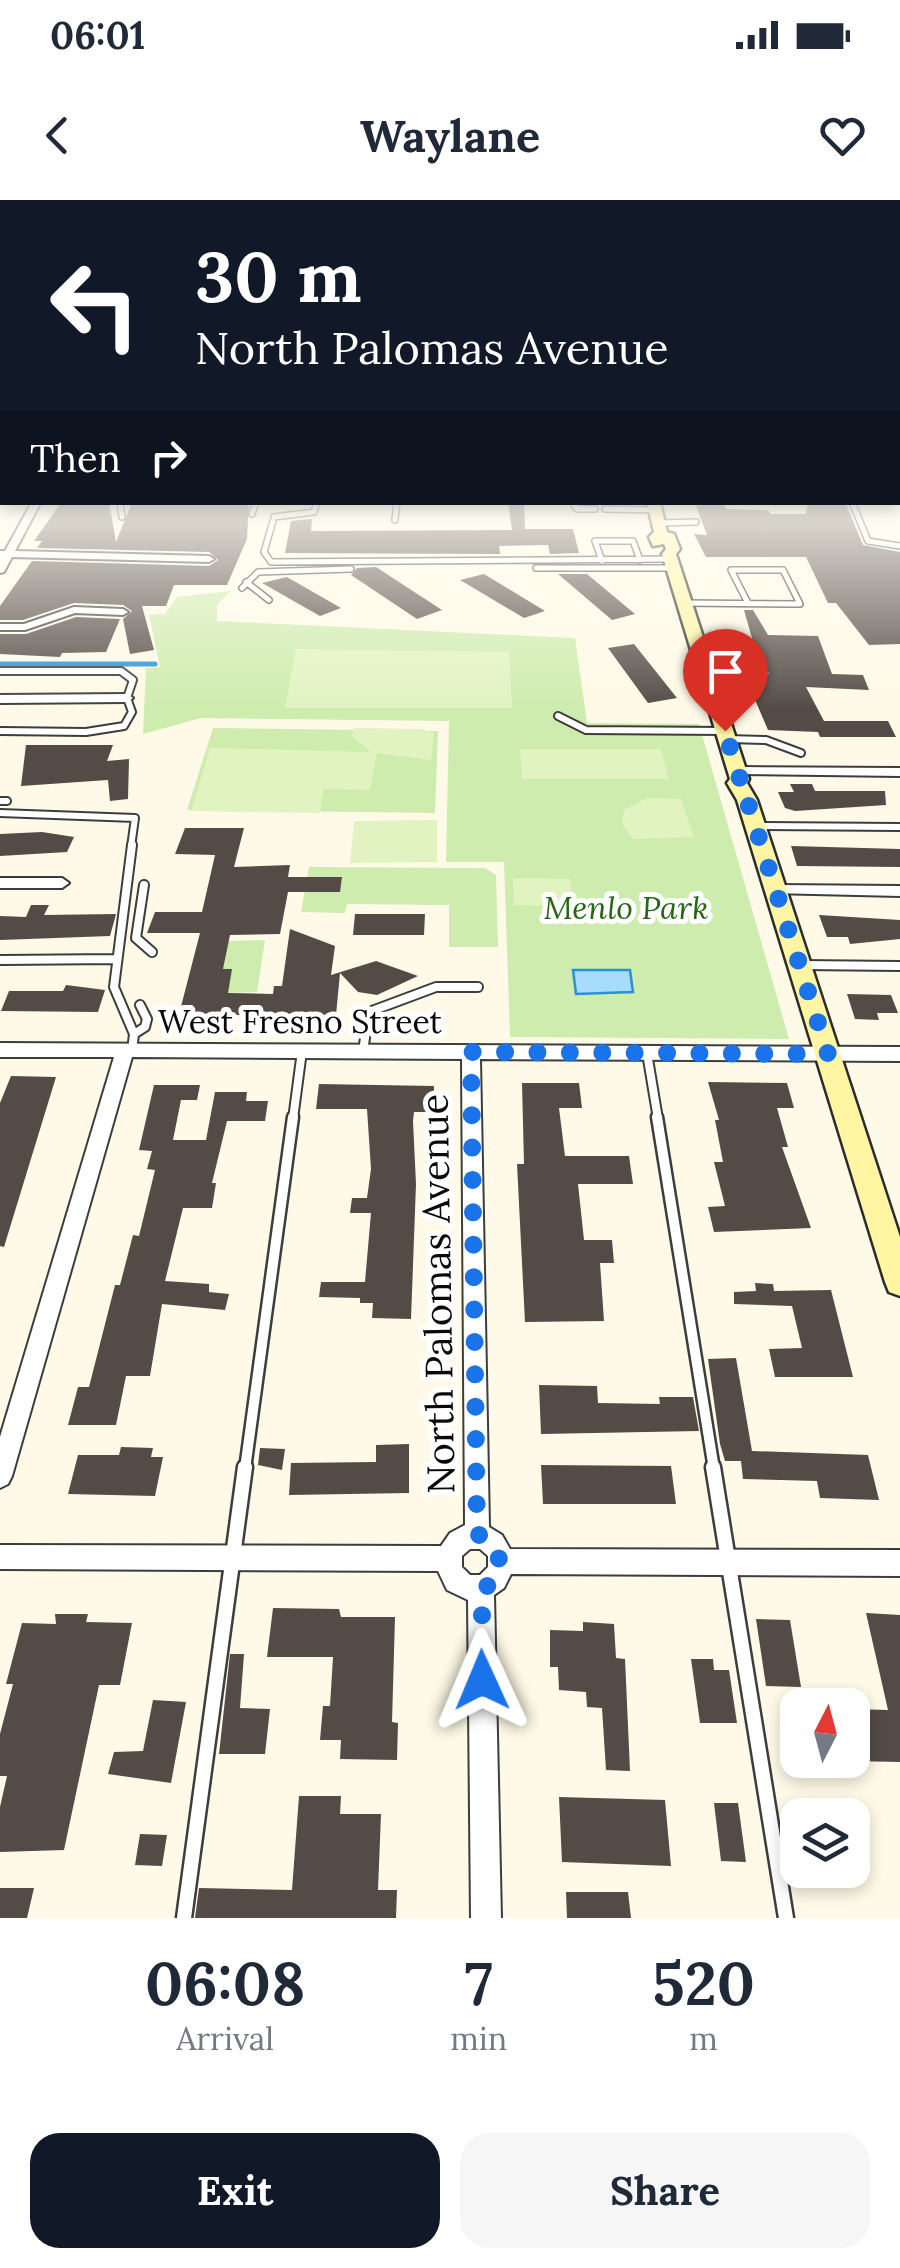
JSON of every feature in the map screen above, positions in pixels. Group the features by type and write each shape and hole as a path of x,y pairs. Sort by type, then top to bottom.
{"main road":[{"path":"660,550 671,560 900,1282"}],"street":[{"path":"0,570 6,554 209,559"},
{"path":"0,628 25,627 74,610 123,612"},
{"path":"0,699 127,698"},
{"path":"742,783 900,772"},
{"path":"0,883 62,884"},
{"path":"775,890 900,890"},
{"path":"0,1476 130,1045"},
{"name":"West Fresno Street","path":"0,1050 130,1045 302,1051 900,1054"},
{"name":"North Palomas Avenue","path":"471,1052 477,1534"},
{"path":"477,1534 490,1540 500,1561 494,1582 482,1589 462,1585 452,1574 450,1559 456,1544 477,1534"},
{"path":"0,1557 450,1559"},
{"path":"500,1561 900,1563"},
{"path":"482,1589 486,1918"}],"lane":[{"path":"265,550 271,562 671,560"},
{"path":"598,550 602,561"},
{"path":"636,550 640,560"},
{"path":"269,600 244,585 258,572 671,560"},
{"path":"684,602 800,604 783,570 732,570 748,603"},
{"path":"0,671 121,671 133,680 127,698 130,719 109,731 0,731"},
{"path":"558,716 586,730 726,735 766,740 801,752"},
{"path":"0,813 135,818 114,987 130,1045"},
{"path":"755,826 900,826"},
{"path":"144,884 136,938 152,952"},
{"path":"0,960 117,959"},
{"path":"799,964 900,966"},
{"path":"363,1051 370,1012 436,987 478,987"},
{"path":"130,1045 147,1020 140,1005"},
{"path":"184,1918 302,1051"},
{"path":"647,1053 786,1918"}],"green space":[{"name":"Menlo Park","path":"231,591 217,605 217,621 575,638 587,723 699,724 789,1039 510,1037 504,862 446,862 449,721 201,718 143,734 146,668 160,667 149,615 165,614 177,597"},
{"path":"296,649 509,652 512,708 285,708"},
{"path":"213,728 438,731 435,813 187,810"},
{"path":"354,728 422,729 434,733 431,760 377,753 370,790 323,789 320,813 191,811 210,748 371,752 352,736"},
{"path":"520,749 661,749 669,779 522,779"},
{"path":"647,798 681,799 694,837 633,839 622,824 624,810"},
{"path":"437,820 437,862 350,863 354,821"},
{"path":"309,867 485,868 496,875 498,947 449,947 449,905 347,904 345,913 301,912"},
{"path":"513,878 570,879 573,906 514,905"},
{"path":"265,940 257,992 228,993 223,969 228,941"}],"water":[{"path":"573,970 630,970 633,992 576,994"}],"building":[{"path":"130,550 242,550 227,585 174,585 166,606 142,606 154,650 130,654 123,619 132,611 123,605 74,603 23,620 0,620 0,606 32,561 209,566 218,560 209,552"},
{"path":"500,550 500,554 285,553"},
{"path":"549,550 579,553 550,554"},
{"path":"702,550 900,552 900,644 869,645 836,603 828,603 806,557 706,557"},
{"path":"376,567 442,610 417,619 351,575 357,568"},
{"path":"484,574 545,611 524,618 460,580"},
{"path":"558,574 587,574 635,614 612,620"},
{"path":"287,577 341,608 320,616 262,583"},
{"path":"744,610 753,610 768,635 818,636 832,674 863,675 869,690 806,687 824,721 888,721 896,737 820,737 818,732 768,730 744,674 769,674 755,649"},
{"path":"76,617 120,619 106,652 62,653 60,657 0,654 0,634 26,634"},
{"path":"634,644 677,698 648,703 608,648"},
{"path":"26,745 113,745 107,761 129,759 128,799 110,801 108,780 21,786"},
{"path":"790,784 812,784 815,791 885,791 886,805 795,811 785,808 778,792 794,792"},
{"path":"185,828 244,828 234,867 290,865 288,877 342,877 340,892 288,892 280,934 230,935 223,969 232,969 228,993 273,994 274,986 282,986 290,929 335,946 331,975 376,961 418,976 377,995 358,992 340,973 336,1015 219,1015 218,1022 177,1022 200,933 147,933 155,912 202,912 215,855 175,854"},
{"path":"42,832 74,837 67,852 0,856 0,834"},
{"path":"791,846 900,849 900,867 797,866"},
{"path":"31,905 49,905 44,915 116,914 110,936 0,940 0,916 26,917"},
{"path":"355,914 425,914 424,935 353,935"},
{"path":"819,915 900,920 900,939 850,944 848,937 827,937"},
{"path":"66,985 105,990 98,1012 1,1011 9,991 63,991"},
{"path":"847,994 891,995 898,1013 877,1013 879,1020 855,1019"},
{"path":"11,1076 56,1077 4,1247 0,1246 0,1103"},
{"path":"708,1082 787,1083 794,1108 777,1108 788,1147 782,1147 811,1228 714,1232 708,1207 725,1206 714,1162 723,1162 715,1120 719,1120"},
{"path":"522,1083 579,1083 582,1108 559,1108 565,1156 629,1156 633,1184 578,1184 584,1240 612,1240 614,1263 600,1263 604,1321 525,1322 517,1164 524,1164"},
{"path":"319,1084 434,1086 434,1112 414,1112 413,1121 416,1184 411,1319 372,1318 373,1303 360,1303 360,1298 319,1297 321,1282 365,1282 371,1213 350,1213 352,1198 367,1198 371,1169 367,1109 316,1109"},
{"path":"154,1085 200,1085 197,1100 181,1100 173,1140 206,1140 215,1092 247,1092 246,1101 268,1101 265,1121 227,1121 212,1183 216,1183 212,1208 183,1208 165,1281 209,1284 209,1292 229,1294 225,1310 162,1304 150,1376 126,1376 116,1425 68,1425 78,1387 89,1387 115,1285 120,1285 133,1235 139,1236 155,1170 147,1169 152,1151 139,1150"},
{"path":"755,1283 773,1284 774,1291 831,1290 853,1377 775,1377 769,1349 802,1348 792,1306 734,1304 734,1292 756,1291"},
{"path":"736,1358 752,1451 868,1455 879,1500 820,1498 817,1481 743,1479 741,1461 725,1461 720,1444 708,1359"},
{"path":"539,1385 597,1386 598,1403 660,1404 659,1397 693,1397 699,1431 541,1434"},
{"path":"409,1444 409,1493 289,1495 291,1463 376,1462 376,1445"},
{"path":"121,1447 153,1448 151,1457 163,1457 155,1496 68,1494 78,1455 119,1455"},
{"path":"260,1448 285,1449 282,1470 258,1465"},
{"path":"541,1465 671,1466 676,1504 543,1504"},
{"path":"273,1608 339,1609 341,1617 395,1617 392,1722 398,1723 397,1760 340,1759 341,1740 320,1740 323,1706 330,1706 333,1657 267,1657"},
{"path":"866,1613 900,1615 900,1762 870,1761 870,1710 888,1710"},
{"path":"55,1614 88,1614 86,1622 132,1623 120,1685 99,1685 64,1850 0,1852 0,1807 7,1776 0,1776 0,1734 13,1684 6,1684 22,1623 56,1624"},
{"path":"756,1619 790,1620 801,1687 766,1686"},
{"path":"583,1622 614,1624 616,1658 625,1659 630,1771 606,1770 602,1708 587,1707 586,1692 559,1690 558,1667 550,1667 550,1630 583,1631"},
{"path":"230,1654 244,1654 240,1708 270,1709 265,1754 219,1754"},
{"path":"691,1659 713,1659 714,1670 729,1670 737,1723 700,1723"},
{"path":"153,1700 186,1702 171,1783 108,1774 114,1752 143,1751"},
{"path":"299,1796 341,1796 340,1814 381,1814 378,1890 397,1890 396,1918 195,1918 199,1888 292,1890"},
{"path":"559,1797 665,1800 671,1866 562,1862"},
{"path":"714,1803 738,1803 746,1862 721,1861"},
{"path":"140,1834 167,1835 162,1866 135,1865"},
{"path":"0,1888 34,1888 27,1918 0,1918"},
{"path":"566,1892 628,1892 631,1918 567,1918"}],"waterway":[{"path":"0,664 155,664"}],"route":[{"path":"482,1680 482,1589 498,1576 500,1561 496,1546 477,1534 471,1052 828,1054 747,800 740,794 740,779 725,731"}]}
